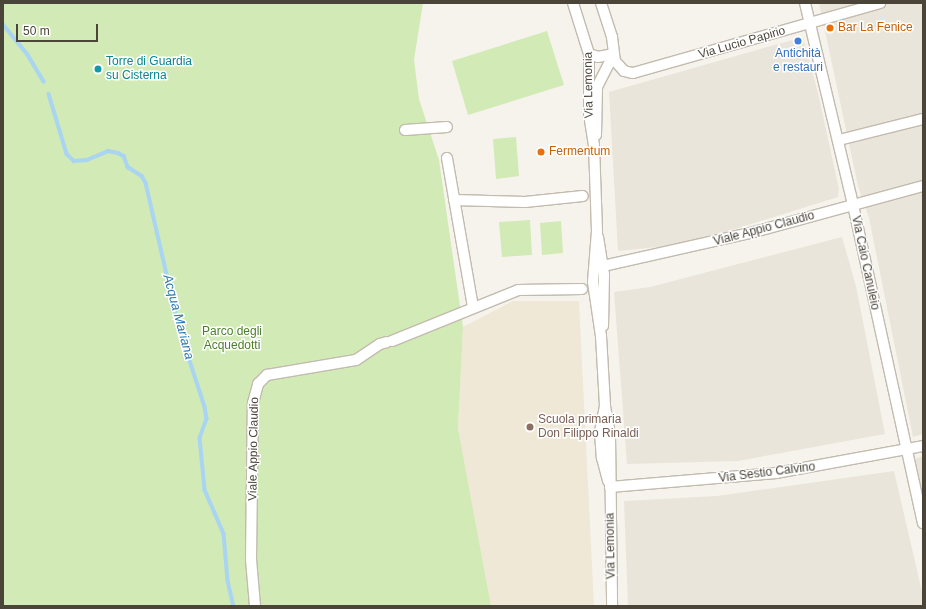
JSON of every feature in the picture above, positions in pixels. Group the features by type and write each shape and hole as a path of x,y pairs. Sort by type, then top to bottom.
{"street":[{"name":"Via Lemonia","path":"573,3 590,54 589,114 594,145"},
{"path":"590,54 598,57 614,54 612,37 601,3"},
{"name":"Via Caio Canuleio","path":"805,3 854,205 923,523"},
{"name":"Via Lucio Papirio","path":"614,54 620,67 633,73 811,24 880,3"},
{"name":"Via Lemonia","path":"612,606 610,487 600,448 600,425 605,406 598,282 594,145 597,87 614,54"},
{"path":"839,140 923,118"},
{"path":"405,130 447,127"},
{"path":"447,158 473,307"},
{"name":"Viale Appio Claudio","path":"603,266 731,238 923,186"},
{"path":"454,200 525,202 583,196"},
{"name":"Via Lemonia","path":"596,231 603,266 598,282"},
{"name":"Viale Appio Claudio","path":"255,606 252,559 253,403 258,384 267,375 356,360 389,341 420,332 473,307 522,289 582,289"},
{"name":"Via Sestio Calvino","path":"610,487 732,479 816,467 923,446"}],"shaded area":[{"path":"819,3 923,3 923,434 913,437 869,218 858,186"},
{"path":"803,37 818,93 839,189 838,197 687,244 618,251 609,92"},
{"path":"842,237 856,286 885,434 738,461 627,464 614,292 650,287"},
{"path":"513,301 579,301 594,606 491,606 458,428 463,327"},
{"path":"923,456 923,494 915,459"},
{"path":"894,471 923,596 923,606 628,606 624,501 717,496"}],"green space":[{"name":"Parco degli Acquedotti","path":"3,3 423,3 414,60 419,99 439,160 463,327 458,428 491,606 3,606"},
{"path":"547,31 564,85 468,115 452,61"},
{"path":"516,137 519,176 496,179 493,139"},
{"path":"530,220 532,255 502,257 499,222"},
{"path":"561,221 563,253 542,255 540,223"}],"waterway":[{"name":"Acqua Mariana","path":"3,24 28,55 44,82"},
{"name":"Acqua Mariana","path":"49,94 67,154 74,161 87,160 108,151 118,153 124,156 128,167 142,176 146,183 179,327 205,407 207,419 200,438 205,490 224,534 228,581 234,606"}],"place":[{"name":"Bar La Fenice","path":"830,28"},
{"name":"Antichità e restauri","path":"798,41"},
{"name":"Torre di Guardia su Cisterna","path":"98,69"},
{"name":"Fermentum","path":"541,152"},
{"name":"Scuola primaria Don Filippo Rinaldi","path":"530,427"}]}
